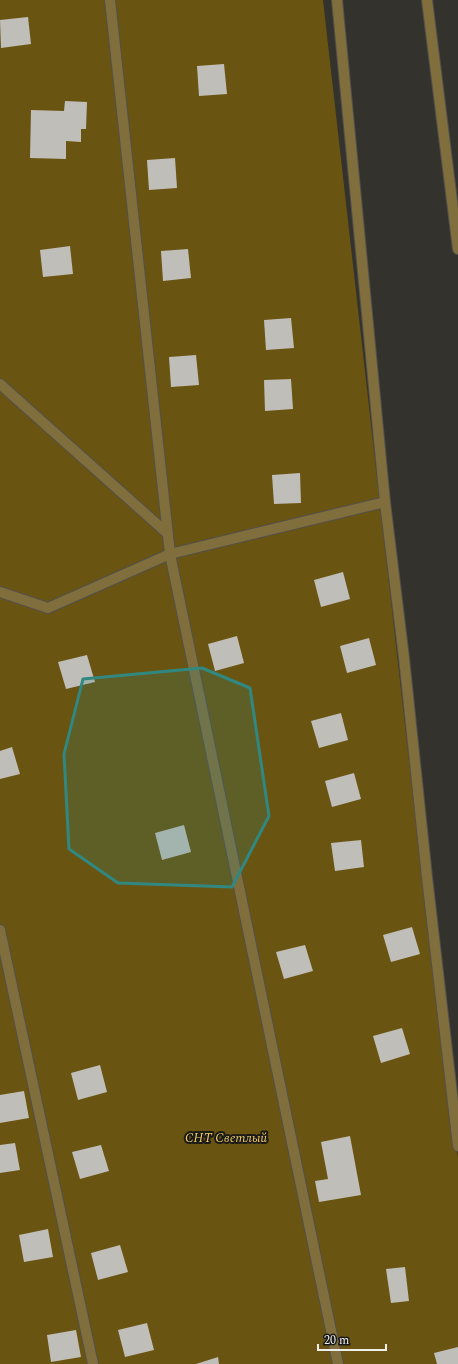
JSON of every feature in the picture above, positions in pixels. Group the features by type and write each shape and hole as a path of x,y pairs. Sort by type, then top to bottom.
{"lane":[{"path":"110,0 170,554 338,1364"},
{"path":"337,0 386,502 458,1146"},
{"path":"427,0 458,249"},
{"path":"0,384 167,533"},
{"path":"0,592 48,608 170,554 386,502"},
{"path":"0,930 93,1364"}],"highlighted area":[{"path":"202,668 250,688 269,816 232,887 118,883 69,849 64,754 83,679"}],"green space":[{"name":"СНТ Светлый","path":"0,0 323,0 447,1096 458,1157 458,1364 0,1364"}],"building":[{"path":"28,17 31,44 1,48 0,20"},
{"path":"224,64 227,94 199,96 197,66"},
{"path":"65,101 87,102 86,129 81,129 81,142 66,141 66,159 30,158 31,110 64,111"},
{"path":"175,158 177,188 149,190 147,160"},
{"path":"70,246 73,274 43,277 40,250"},
{"path":"188,249 191,278 163,281 161,251"},
{"path":"291,318 294,348 266,350 264,320"},
{"path":"196,355 199,385 171,387 169,357"},
{"path":"291,379 293,409 265,411 264,380"},
{"path":"300,473 301,503 274,504 272,475"},
{"path":"343,572 350,599 321,607 314,580"},
{"path":"237,636 244,663 215,671 208,644"},
{"path":"369,638 376,665 347,673 340,646"},
{"path":"87,655 95,682 66,689 58,662"},
{"path":"341,713 348,740 319,748 311,721"},
{"path":"12,747 20,774 0,779 0,751"},
{"path":"354,773 361,799 332,807 325,781"},
{"path":"184,825 191,852 162,860 155,833"},
{"path":"361,840 364,867 335,871 331,843"},
{"path":"412,927 420,954 391,962 383,935"},
{"path":"305,945 313,971 284,979 276,952"},
{"path":"402,1028 410,1054 381,1063 373,1036"},
{"path":"100,1065 107,1092 78,1100 71,1073"},
{"path":"24,1091 29,1118 0,1123 0,1095"},
{"path":"350,1136 361,1195 319,1202 315,1181 328,1179 321,1142"},
{"path":"15,1143 20,1170 0,1173 0,1145"},
{"path":"101,1145 109,1171 80,1179 72,1152"},
{"path":"48,1229 53,1257 24,1262 19,1235"},
{"path":"120,1245 128,1272 98,1280 91,1253"},
{"path":"405,1267 409,1301 391,1303 386,1269"},
{"path":"147,1323 154,1350 125,1357 118,1330"},
{"path":"76,1330 81,1357 51,1362 47,1335"},
{"path":"458,1347 458,1364 437,1364 434,1353"},
{"path":"218,1357 219,1364 196,1364"}]}
